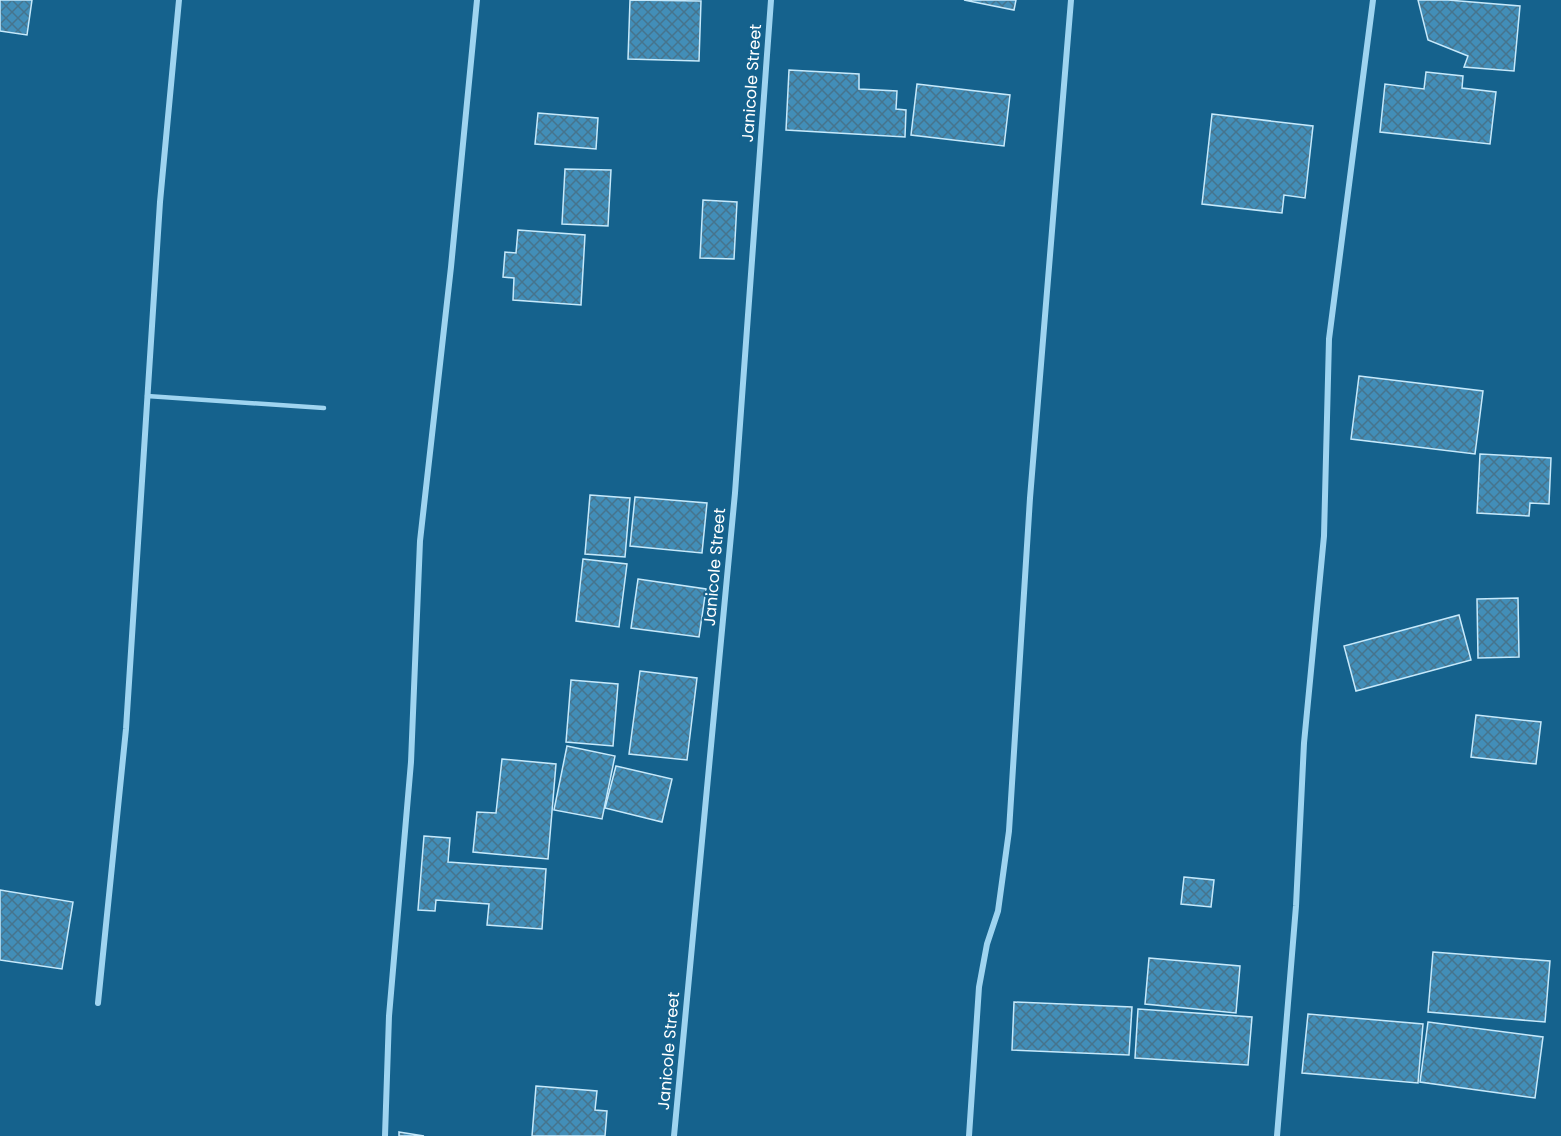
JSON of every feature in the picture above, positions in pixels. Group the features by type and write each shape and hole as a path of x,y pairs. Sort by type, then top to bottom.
{"street":[{"path":"98,1003 126,729 160,202 179,0"},
{"path":"385,1136 389,1016 411,762 420,541 452,255 477,0"},
{"name":"Janicole Street","path":"674,1136 735,493 771,0"},
{"path":"969,1136 979,987 987,944 998,911 1009,831 1030,498 1071,0"},
{"path":"1277,1136 1296,906 1304,743 1324,536 1329,339 1373,0"}],"lane":[{"path":"147,396 324,408"}],"building":[{"path":"0,0 32,0 27,35 0,31"},
{"path":"630,0 701,1 699,61 628,59"},
{"path":"964,0 1016,0 1014,10"},
{"path":"1418,0 1520,6 1514,71 1464,67 1468,56 1428,40"},
{"path":"789,70 859,74 859,89 897,91 896,109 906,110 905,137 786,130"},
{"path":"1426,72 1463,76 1462,88 1496,92 1490,144 1380,132 1385,84 1424,89"},
{"path":"917,84 1010,95 1004,146 911,135"},
{"path":"538,113 598,118 596,149 535,144"},
{"path":"1212,114 1313,126 1305,198 1284,195 1282,213 1202,204"},
{"path":"565,169 611,170 608,226 562,224"},
{"path":"703,200 737,202 734,259 700,258"},
{"path":"518,230 585,235 581,305 513,300 514,278 503,277 505,252 516,253"},
{"path":"1359,376 1483,391 1475,454 1351,439"},
{"path":"1480,454 1551,458 1549,504 1530,503 1529,516 1477,513"},
{"path":"590,495 630,498 625,557 585,554"},
{"path":"635,497 707,503 702,553 630,546"},
{"path":"583,559 627,564 619,627 576,621"},
{"path":"638,579 706,589 699,637 631,628"},
{"path":"1518,598 1519,657 1478,658 1477,599"},
{"path":"1459,615 1471,660 1356,691 1344,646"},
{"path":"640,671 697,678 687,760 629,754"},
{"path":"571,680 618,684 613,746 566,742"},
{"path":"1476,715 1541,722 1536,764 1471,757"},
{"path":"567,746 615,756 602,819 554,810"},
{"path":"502,759 556,764 548,859 473,852 477,812 496,813"},
{"path":"616,766 672,779 662,822 605,808"},
{"path":"424,836 450,838 448,862 546,869 542,929 487,925 489,904 436,900 435,911 418,910"},
{"path":"1184,877 1214,880 1211,907 1181,904"},
{"path":"0,890 73,902 62,969 0,960"},
{"path":"1433,952 1550,961 1545,1022 1428,1012"},
{"path":"1149,958 1240,966 1236,1013 1145,1004"},
{"path":"1014,1002 1132,1007 1129,1055 1012,1050"},
{"path":"1138,1009 1252,1017 1248,1065 1135,1058"},
{"path":"1308,1014 1423,1024 1418,1083 1302,1073"},
{"path":"1428,1022 1543,1037 1535,1098 1420,1082"},
{"path":"536,1086 597,1091 595,1110 607,1111 605,1136 532,1136"},
{"path":"399,1132 424,1136 399,1136"}]}
